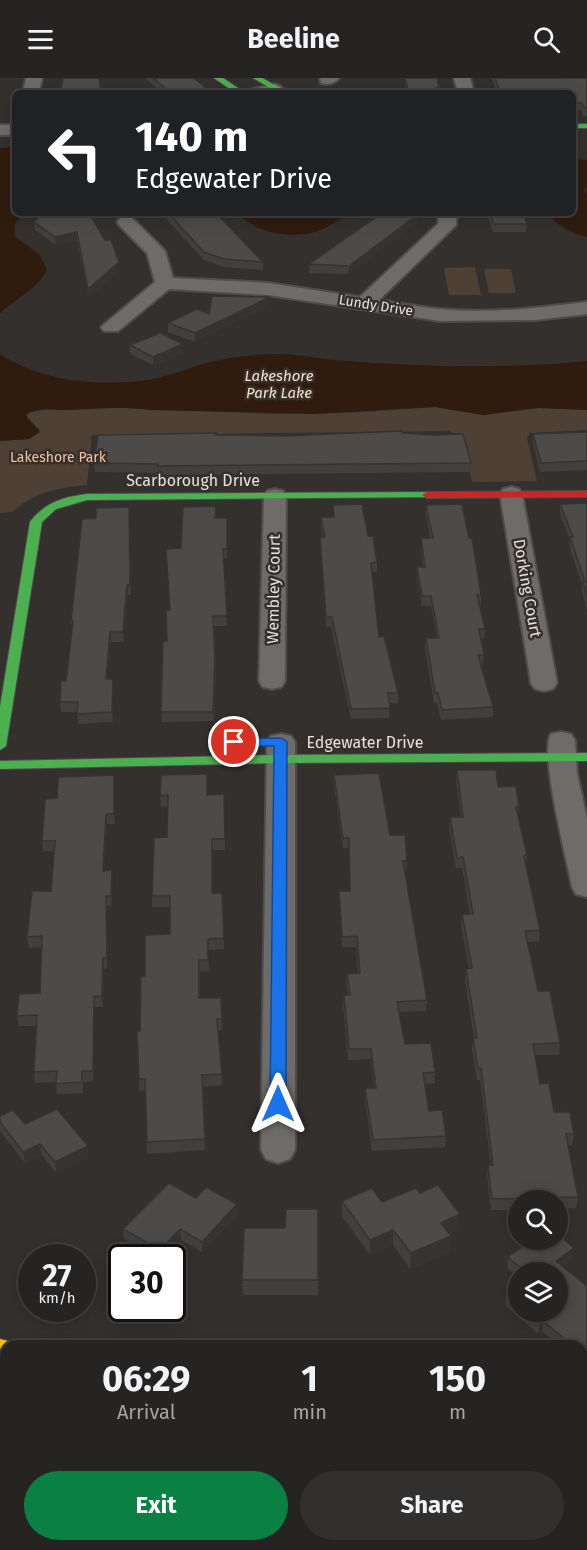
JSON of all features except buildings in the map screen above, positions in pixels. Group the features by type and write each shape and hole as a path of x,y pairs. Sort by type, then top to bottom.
{"main road":[{"path":"218,78 236,90"},
{"path":"257,78 278,90"},
{"name":"Scarborough Drive","path":"3,745 36,522 39,514 49,506 87,497 587,494"},
{"name":"Edgewater Drive","path":"0,765 280,746 568,747"}],"street":[{"path":"364,304 433,240 447,225 448,216"},
{"path":"111,327 165,283 156,251 126,222"},
{"name":"Lundy Drive","path":"165,283 268,289 406,311 476,316 536,314 587,308"},
{"name":"Dorking Court","path":"511,494 544,682"},
{"name":"Wembley Court","path":"272,681 275,496"},
{"path":"278,1150 280,746"},
{"path":"568,747 564,773 587,886"}],"green space":[{"path":"475,267 481,295 449,295 444,268"},
{"path":"484,269 511,269 516,293 489,293"},
{"name":"Lakeshore Park","path":"100,407 274,414 349,413 435,407 483,415 538,408 587,410 587,430 530,433 527,438 537,481 472,482 464,438 450,431 92,435 87,485 47,492 29,500 12,512 0,513 0,441 29,439 40,430 26,416 30,413 48,409"}],"water":[{"path":"12,147 12,216 21,216 15,224 15,237 39,254 47,269 38,283 0,314 0,148"},
{"path":"576,159 587,160 587,186 584,191 587,194 587,237 576,234 550,216 576,216"},
{"path":"240,216 344,216 319,231 294,235 263,230"},
{"name":"Lakeshore Park Lake","path":"0,354 17,364 54,377 114,383 154,379 210,362 270,354 436,366 497,366 587,361 587,410 538,408 483,415 435,407 314,414 119,408 41,409 26,414 40,432 29,439 0,441"}],"traffic: fast":[{"path":"218,78 236,90"},
{"path":"257,78 279,90"},
{"path":"576,126 587,126"},
{"path":"0,746 36,522 46,510 65,501 87,497 427,495"},
{"path":"0,765 280,759 587,757"}],"traffic: jam":[{"path":"427,495 587,494"}],"route":[{"path":"234,742 281,742 278,1104"}]}
